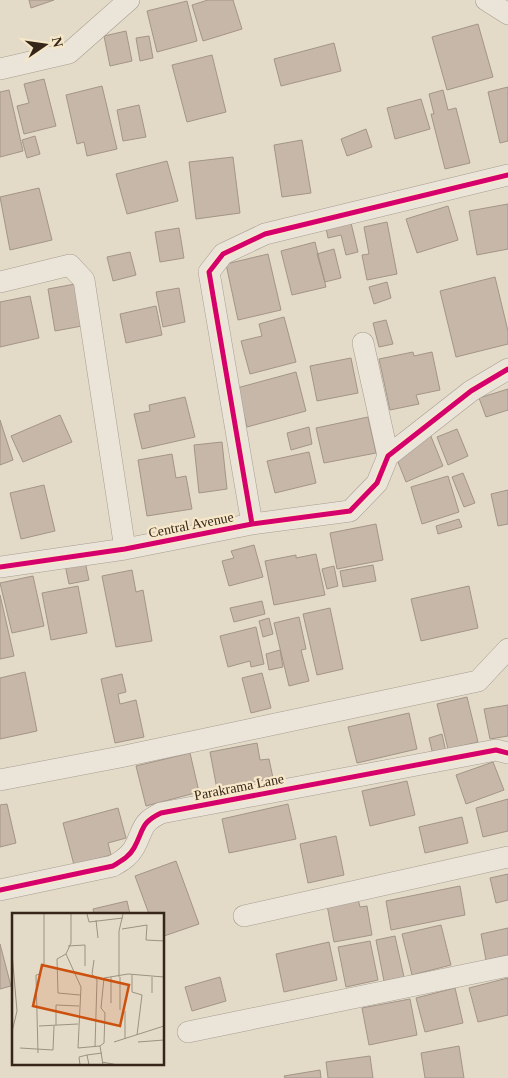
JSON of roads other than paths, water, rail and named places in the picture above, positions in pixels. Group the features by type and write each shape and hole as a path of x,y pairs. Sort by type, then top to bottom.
{"street":[{"path":"0,69 69,53 129,0"},
{"path":"486,0 508,14"},
{"path":"252,524 209,272 223,254 265,234 508,175"},
{"path":"0,282 70,265 84,280 125,549"},
{"path":"363,343 388,456 472,392 508,369"},
{"name":"Central Avenue","path":"0,567 125,549 252,524 350,511 377,483 388,456"},
{"path":"0,780 120,758 478,681 508,649"},
{"name":"Parakrama Lane","path":"0,890 113,866 127,857 134,849 144,823 161,812 496,750 508,753"},
{"path":"244,916 508,857"},
{"path":"188,1032 508,966"}]}
